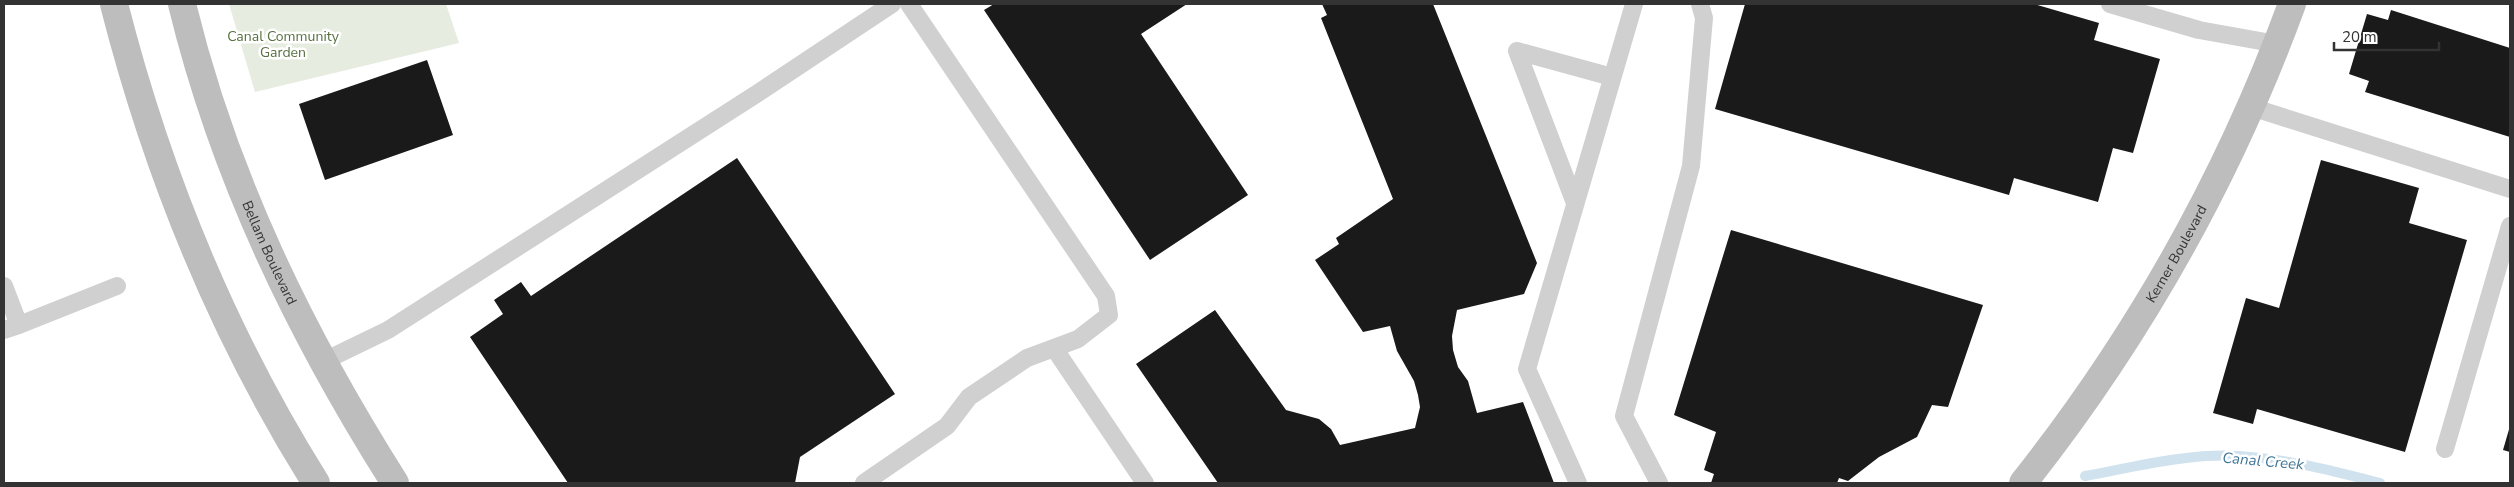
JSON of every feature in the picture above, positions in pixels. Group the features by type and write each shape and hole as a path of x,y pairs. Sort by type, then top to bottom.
{"street":[{"path":"114,4 156,148 212,291 264,394 316,483"},
{"name":"Bellam Boulevard","path":"182,4 214,118 245,201 322,362 395,483"},
{"name":"Kerner Boulevard","path":"2023,483 2067,425 2132,330 2208,195 2251,106 2278,44 2292,4"}],"lane":[{"path":"322,362 388,330 758,93 892,4"},
{"path":"864,483 947,426 969,397 1027,358 1078,339 1109,315 1106,296 909,4"},
{"path":"1578,483 1527,369 1634,4"},
{"path":"1659,483 1624,416 1691,166 1704,18 1700,4"},
{"path":"2110,4 2199,30 2278,44"},
{"path":"1575,203 1517,51 1612,77"},
{"path":"2251,106 2510,188"},
{"path":"2445,449 2510,226"},
{"path":"4,286 11,328 117,286"},
{"path":"1054,348 1145,483"}],"green space":[{"name":"Canal Community Garden","path":"229,4 446,4 459,43 255,92"}],"building":[{"path":"994,4 1187,4 1141,34 1248,195 1150,260 984,10"},
{"path":"1322,4 1433,4 1537,263 1524,294 1457,310 1452,336 1453,350 1458,367 1468,381 1477,413 1523,402 1554,483 1218,483 1136,364 1215,310 1286,410 1319,419 1331,429 1340,445 1415,428 1420,407 1418,395 1414,381 1397,351 1390,326 1363,332 1315,260 1339,244 1336,238 1393,199 1321,18 1327,15"},
{"path":"1745,4 2034,4 2099,23 2094,40 2160,59 2133,153 2113,148 2098,202 2014,178 2009,195 1715,109"},
{"path":"2391,10 2510,48 2510,137 2365,92 2369,81 2349,74 2367,14 2388,20"},
{"path":"427,60 453,135 325,180 299,104"},
{"path":"737,158 895,394 800,457 795,483 568,483 470,337 503,314 494,300 521,282 531,296"},
{"path":"2321,160 2419,188 2409,223 2467,240 2405,452 2257,409 2253,424 2213,413 2246,298 2279,308"},
{"path":"1731,230 1983,305 1948,407 1932,405 1917,437 1879,457 1848,481 1839,478 1837,483 1711,483 1714,474 1704,470 1716,432 1674,415"},
{"path":"2510,426 2510,452 2503,450"}],"waterway":[{"name":"Canal Creek","path":"2085,476 2181,459 2239,456 2293,463 2380,483"}]}
